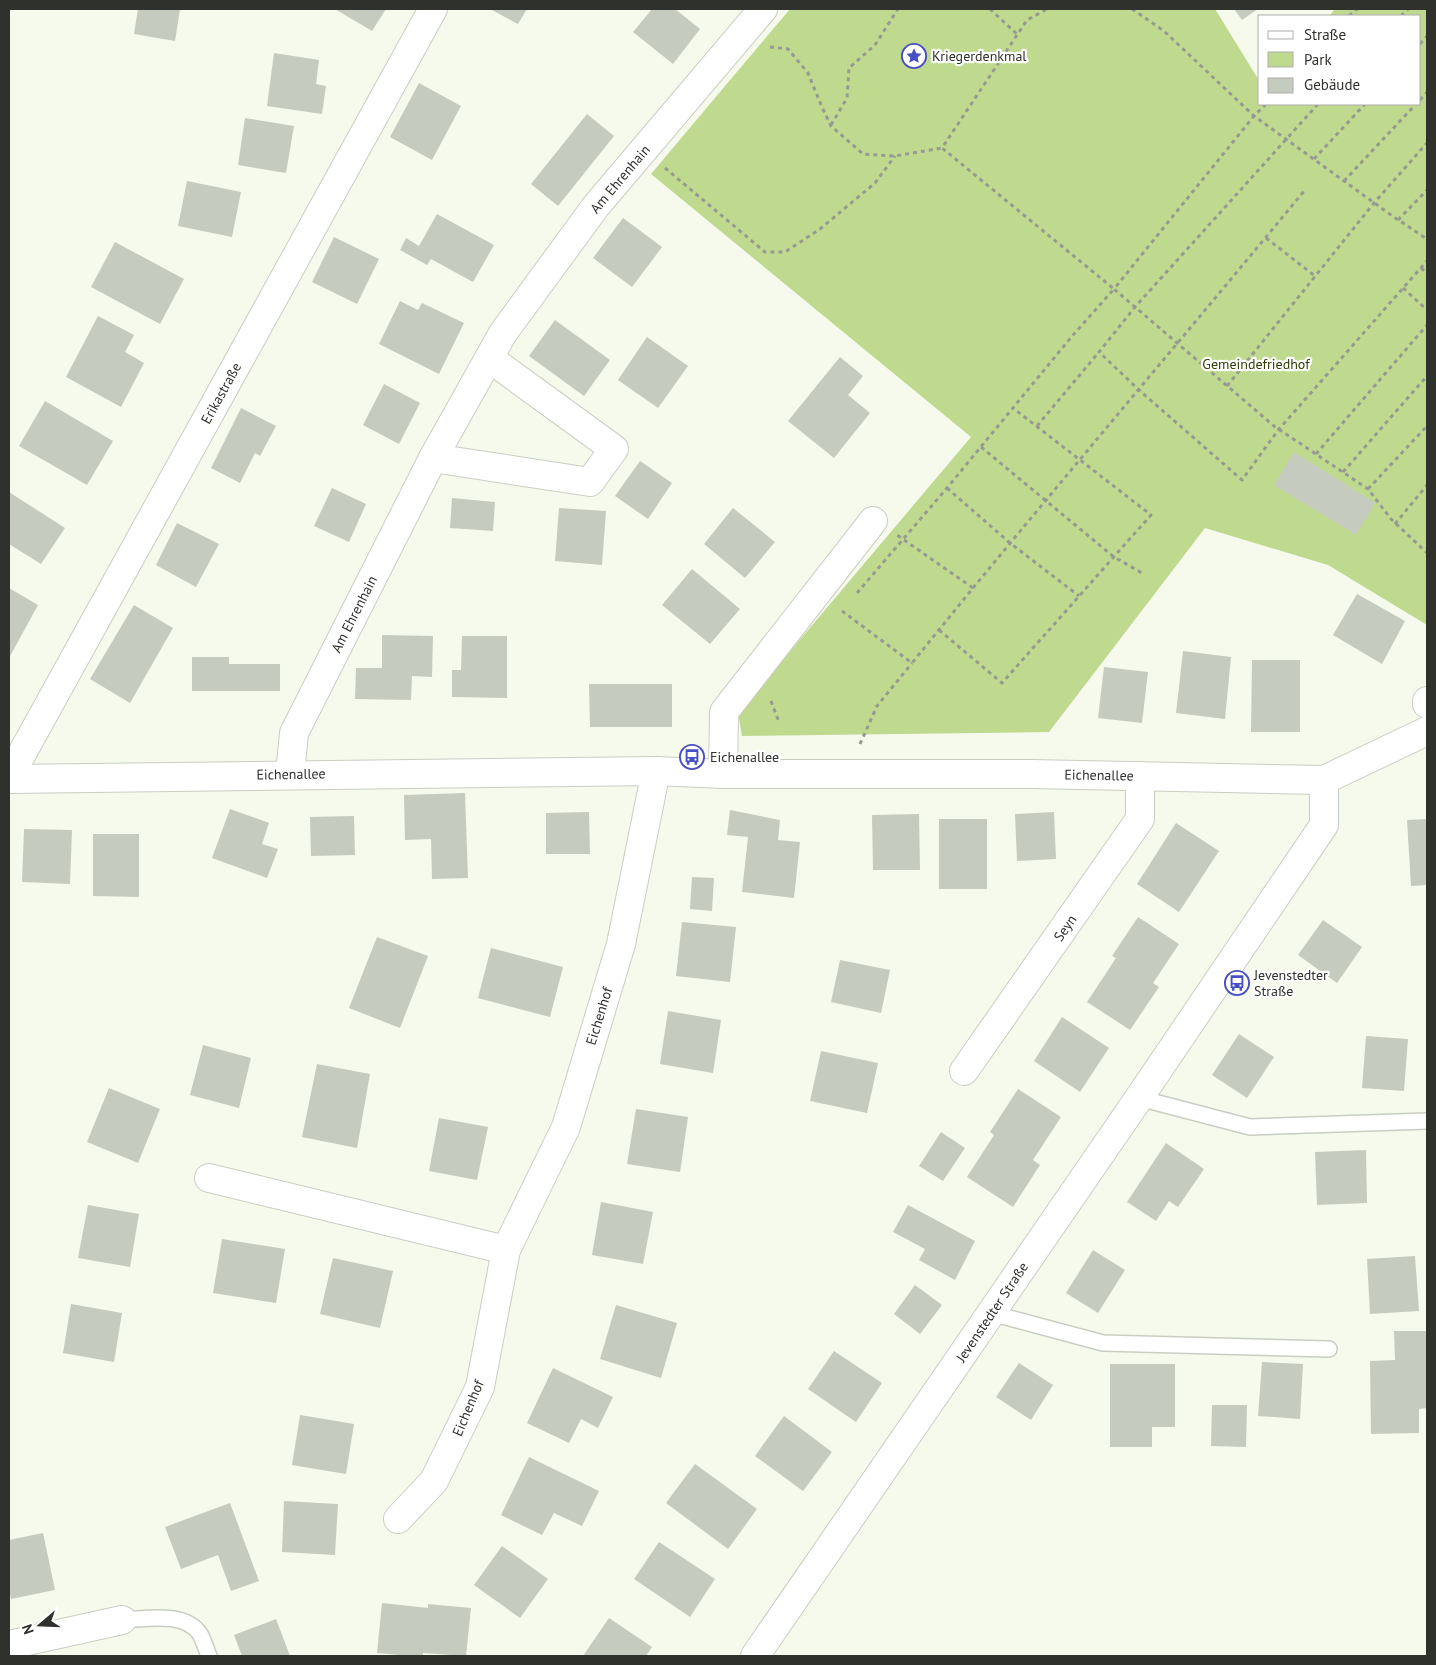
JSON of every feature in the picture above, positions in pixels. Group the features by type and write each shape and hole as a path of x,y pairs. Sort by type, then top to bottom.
{"street":[{"name":"Erikastraße","path":"9,778 433,9"},
{"name":"Am Ehrenhain","path":"290,774 294,733 433,458 503,333 590,214 763,9"},
{"path":"433,458 590,482 614,449 489,358"},
{"path":"723,774 724,712 873,521"},
{"path":"1324,780 1427,731"},
{"name":"Eichenallee","path":"9,778 656,770 723,774 1032,774 1324,780"},
{"name":"Eichenhof","path":"398,1519 434,1481 480,1387 506,1250 566,1128 621,944 656,770"},
{"name":"Seyn","path":"964,1071 1140,819 1140,776"},
{"name":"Jevenstedter Straße","path":"755,1656 1324,826 1324,780"},
{"path":"209,1178 506,1250"},
{"path":"9,1645 122,1620"}],"lane":[{"path":"1139,1098 1250,1127 1427,1121"},
{"path":"991,1313 1103,1343 1328,1348"},
{"path":"122,1620 171,1618 187,1622 200,1634 209,1656"}],"path":[{"path":"831,126 846,98 849,68 875,45 898,9"},
{"path":"990,9 1018,35"},
{"path":"765,54 771,46 788,49 808,73 831,126 863,154 895,156 942,148 1027,20 1047,9"},
{"path":"1132,9 1164,30 1254,116 1398,220 1427,238"},
{"path":"854,596 947,488 1073,334 1114,290 1254,116 1265,105"},
{"path":"1037,427 1135,307 1317,105"},
{"path":"1314,159 1364,105"},
{"path":"1344,181 1415,105"},
{"path":"1227,386 1374,203 1427,143"},
{"path":"942,148 1135,307 1279,430 1368,489 1395,524 1427,553"},
{"path":"643,150 765,252 784,252 820,229 875,183 895,156"},
{"path":"667,170 673,163"},
{"path":"848,774 876,706 1306,190"},
{"path":"1398,220 1427,190"},
{"path":"1266,238 1315,276"},
{"path":"1098,352 1242,480 1279,430 1427,261"},
{"path":"1421,268 1427,273"},
{"path":"1403,288 1427,310"},
{"path":"1316,454 1427,325"},
{"path":"1343,472 1427,376"},
{"path":"939,630 1002,683 1151,515 1013,408"},
{"path":"1368,489 1427,426"},
{"path":"981,447 1114,557 1142,573"},
{"path":"1395,524 1427,485"},
{"path":"947,488 1010,543 1080,596"},
{"path":"873,521 904,539 973,588"},
{"path":"836,618 848,604"},
{"path":"842,611 912,664"},
{"path":"769,695 779,722"}],"green space":[{"name":"Gemeindefriedhof","path":"790,9 1215,9 1258,79 1258,105 1421,105 1421,15 1330,15 1335,9 1427,9 1427,625 1328,565 1205,528 1049,732 742,736 738,713 971,437 651,174"}],"building":[{"path":"138,9 180,9 175,41 134,34"},
{"path":"335,9 386,9 372,31"},
{"path":"490,9 527,9 518,24"},
{"path":"652,9 675,9 700,29 673,64 633,32"},
{"path":"1234,9 1258,9 1242,20"},
{"path":"274,53 319,60 316,84 326,86 322,114 267,106"},
{"path":"419,83 461,106 432,160 390,137"},
{"path":"587,114 614,136 558,206 531,184"},
{"path":"245,118 294,126 286,173 238,165"},
{"path":"187,181 241,192 232,237 178,226"},
{"path":"437,214 494,245 473,282 431,259 427,265 400,250 406,238 419,246"},
{"path":"623,218 662,247 632,287 593,258"},
{"path":"334,237 379,259 357,304 312,282"},
{"path":"115,242 184,279 160,324 91,287"},
{"path":"400,301 418,310 422,303 464,323 439,374 379,344"},
{"path":"98,316 134,335 125,352 144,363 121,407 66,377"},
{"path":"555,320 610,360 584,396 529,356"},
{"path":"647,337 688,366 658,408 618,380"},
{"path":"840,357 863,376 848,395 870,413 834,458 788,421"},
{"path":"384,384 420,403 399,444 363,425"},
{"path":"45,401 113,441 87,485 19,446"},
{"path":"241,408 276,426 260,456 255,453 240,483 211,468"},
{"path":"1294,452 1375,503 1356,535 1274,485"},
{"path":"640,461 672,483 648,519 615,496"},
{"path":"332,488 366,504 349,542 314,526"},
{"path":"9,492 65,528 41,564 9,544"},
{"path":"452,498 495,502 493,531 450,528"},
{"path":"559,508 606,511 602,565 555,561"},
{"path":"733,508 775,542 745,578 704,544"},
{"path":"177,523 219,544 196,587 156,565"},
{"path":"692,569 740,609 710,644 662,605"},
{"path":"9,588 38,605 9,658"},
{"path":"1357,594 1405,621 1382,664 1333,635"},
{"path":"134,605 173,628 130,703 90,679"},
{"path":"382,635 433,636 432,677 412,676 411,700 355,699 356,668 382,668"},
{"path":"462,636 507,636 507,698 452,697 452,670 461,670"},
{"path":"1183,651 1231,657 1225,719 1176,713"},
{"path":"192,657 229,657 229,664 280,664 280,691 192,691"},
{"path":"1252,660 1300,660 1300,732 1251,732"},
{"path":"1104,667 1148,672 1142,723 1098,718"},
{"path":"589,684 672,684 672,727 590,727"},
{"path":"465,793 468,878 432,879 431,839 405,840 404,795"},
{"path":"230,809 269,823 262,844 278,849 267,878 212,858"},
{"path":"730,810 780,820 778,840 800,842 794,898 742,892 748,837 727,835"},
{"path":"589,812 590,854 546,854 546,813"},
{"path":"1054,812 1056,859 1017,861 1015,814"},
{"path":"919,814 920,870 873,870 872,815"},
{"path":"354,816 355,855 311,856 310,817"},
{"path":"939,819 987,819 987,889 939,889"},
{"path":"1427,819 1427,885 1411,886 1407,820"},
{"path":"1176,823 1219,851 1179,912 1137,884"},
{"path":"24,829 72,830 70,884 22,882"},
{"path":"93,834 139,834 139,897 93,896"},
{"path":"692,877 714,878 712,911 690,909"},
{"path":"1138,917 1179,944 1153,983 1159,987 1130,1030 1087,1002 1116,958 1112,956"},
{"path":"1323,920 1362,947 1337,983 1298,955"},
{"path":"682,922 736,927 730,982 676,976"},
{"path":"377,937 428,956 400,1028 349,1008"},
{"path":"491,948 563,967 550,1017 478,998"},
{"path":"840,960 890,970 881,1013 831,1002"},
{"path":"668,1011 721,1020 713,1073 660,1064"},
{"path":"1062,1017 1109,1048 1080,1092 1034,1061"},
{"path":"1239,1034 1274,1057 1247,1098 1212,1075"},
{"path":"1366,1036 1408,1039 1404,1091 1362,1088"},
{"path":"203,1045 251,1058 239,1108 190,1095"},
{"path":"821,1051 878,1063 867,1113 810,1101"},
{"path":"317,1064 370,1074 357,1148 302,1137"},
{"path":"109,1088 160,1109 138,1163 87,1142"},
{"path":"1018,1089 1061,1117 1033,1160 1040,1165 1013,1207 967,1177 994,1135 990,1132"},
{"path":"636,1109 688,1117 680,1172 627,1164"},
{"path":"439,1118 488,1127 477,1180 429,1171"},
{"path":"941,1132 965,1148 943,1181 919,1166"},
{"path":"1166,1143 1204,1169 1178,1207 1169,1201 1156,1221 1127,1202"},
{"path":"1366,1150 1367,1203 1317,1205 1315,1152"},
{"path":"601,1202 653,1212 643,1264 592,1255"},
{"path":"88,1205 139,1214 130,1267 78,1258"},
{"path":"908,1205 975,1241 955,1280 919,1260 925,1249 893,1232"},
{"path":"222,1239 285,1249 276,1303 213,1293"},
{"path":"1093,1250 1125,1270 1098,1313 1066,1293"},
{"path":"1415,1256 1419,1311 1370,1314 1367,1259"},
{"path":"333,1258 393,1271 380,1328 320,1314"},
{"path":"915,1285 942,1305 920,1334 894,1314"},
{"path":"71,1304 122,1313 114,1362 63,1353"},
{"path":"616,1305 677,1323 661,1378 600,1359"},
{"path":"1394,1331 1427,1331 1427,1408 1419,1409 1419,1433 1371,1434 1370,1361 1395,1360"},
{"path":"834,1351 882,1383 856,1422 808,1389"},
{"path":"1262,1362 1303,1364 1300,1419 1258,1416"},
{"path":"1019,1363 1053,1385 1031,1420 996,1397"},
{"path":"1110,1364 1175,1364 1175,1427 1152,1427 1152,1447 1110,1447"},
{"path":"553,1368 613,1397 598,1428 581,1419 569,1443 527,1423"},
{"path":"1212,1405 1247,1405 1246,1447 1211,1446"},
{"path":"300,1415 354,1424 346,1474 292,1465"},
{"path":"784,1416 832,1452 803,1491 755,1456"},
{"path":"529,1457 599,1491 582,1526 554,1513 542,1535 501,1515"},
{"path":"695,1464 757,1509 728,1549 666,1503"},
{"path":"284,1501 338,1504 335,1555 282,1552"},
{"path":"230,1503 259,1581 231,1591 218,1555 181,1569 165,1527"},
{"path":"43,1533 55,1590 11,1599 9,1588 9,1540"},
{"path":"659,1542 715,1579 690,1617 634,1579"},
{"path":"502,1546 548,1579 520,1618 474,1585"},
{"path":"382,1603 428,1608 428,1604 471,1608 466,1656 423,1653 423,1656 410,1656 377,1653"},
{"path":"609,1618 652,1647 646,1656 583,1656"},
{"path":"276,1619 290,1656 242,1656 234,1635"}],"place":[{"name":"Kriegerdenkmal","path":"914,56"},
{"name":"Eichenallee","path":"692,757"},
{"name":"Jevenstedter Straße","path":"1237,983"}]}
